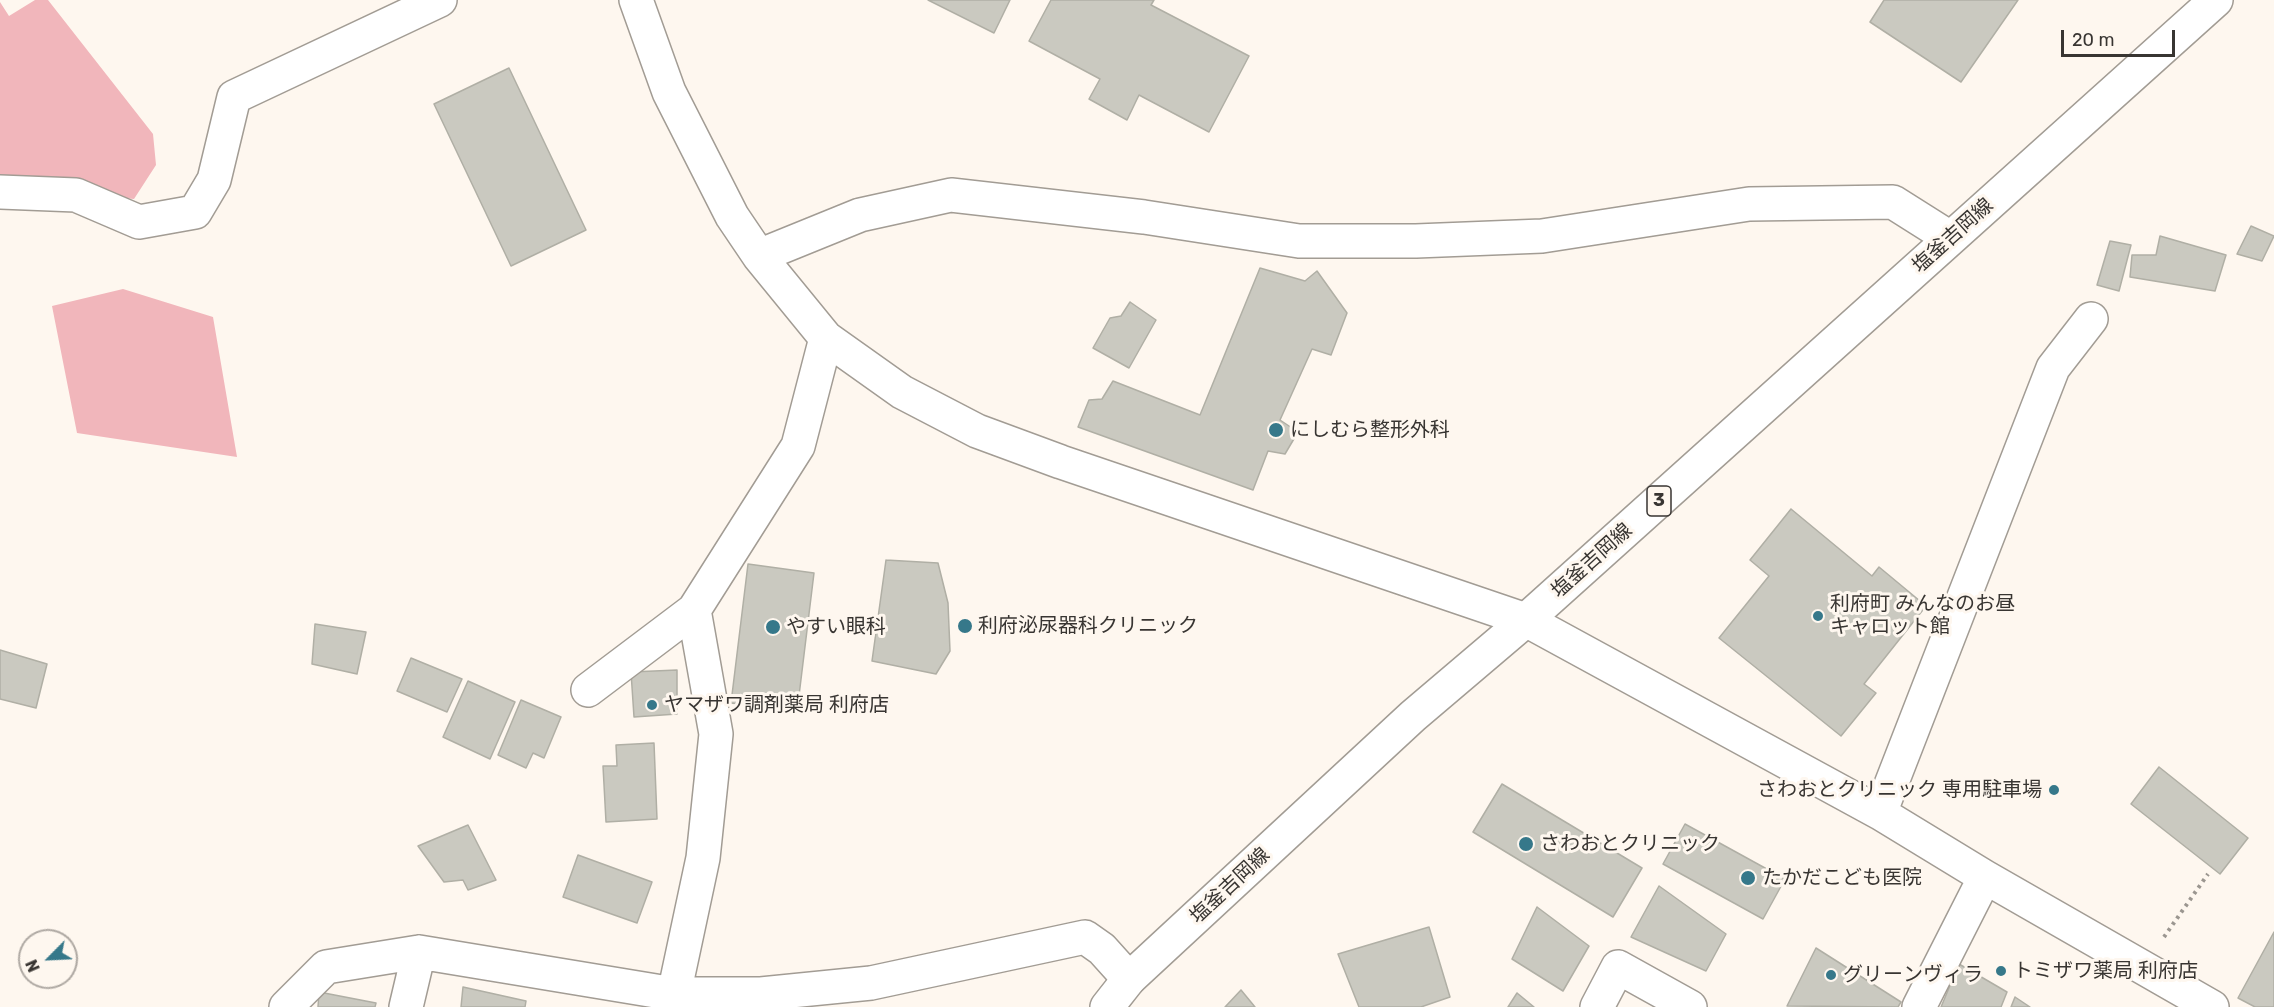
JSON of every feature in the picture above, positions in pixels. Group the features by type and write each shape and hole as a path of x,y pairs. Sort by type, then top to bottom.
{"street":[{"path":"0,192 76,195 139,222 195,212 214,180 234,97 440,0"},
{"path":"636,0 669,92 732,216 759,256 826,338 902,392 976,431 1526,620 1880,813 1985,877 2212,1007"},
{"name":"塩釜吉岡線","path":"1107,1007 1130,979 1413,716 1526,620 2216,0"},
{"path":"759,256 860,215 951,195 1144,217 1311,241 1416,241 1542,237 1749,204 1893,202 1950,238"},
{"path":"1880,813 2054,368 2091,319"},
{"path":"588,690 694,610 798,446 826,338"},
{"path":"674,994 703,858 716,734 694,610"},
{"path":"1919,1007 1985,877"},
{"path":"286,1007 326,967 419,952 674,994 759,1001 871,983 1085,937 1102,950 1130,979"},
{"path":"406,1007 419,952"},
{"path":"1597,1007 1618,967 1690,1007"}],"path":[{"path":"2143,967 2208,874"}],"shaded area":[{"path":"35,0 48,0 153,134 156,165 134,199 0,186 0,2 9,16"},
{"path":"123,289 213,317 237,457 77,433 52,306"}],"building":[{"path":"928,0 1010,0 994,33"},
{"path":"1051,0 1154,0 1151,5 1249,56 1209,132 1139,95 1127,120 1089,99 1100,79 1029,41"},
{"path":"1884,0 2018,0 1961,82 1870,22"},
{"path":"509,68 586,230 511,266 434,104"},
{"path":"2251,226 2274,236 2262,261 2237,254"},
{"path":"2160,236 2226,255 2215,291 2130,277 2132,255 2156,255"},
{"path":"2110,241 2131,245 2119,291 2097,285"},
{"path":"1260,268 1305,281 1317,271 1347,313 1331,355 1312,349 1280,420 1298,432 1285,454 1268,451 1253,490 1078,427 1089,400 1102,399 1113,381 1200,415"},
{"path":"1130,302 1156,320 1129,368 1093,348 1110,318 1121,316"},
{"path":"1791,509 1872,576 1879,567 1926,606 1864,684 1876,693 1841,736 1719,638 1769,576 1750,560"},
{"path":"886,560 938,563 948,603 950,651 936,674 872,661"},
{"path":"748,564 814,573 797,712 731,703"},
{"path":"315,624 366,632 357,674 312,664"},
{"path":"0,650 47,664 36,708 0,699"},
{"path":"411,658 462,679 447,712 397,691"},
{"path":"677,670 677,714 634,717 631,672"},
{"path":"468,681 515,702 490,759 443,737"},
{"path":"521,700 561,717 544,758 533,753 526,768 498,755"},
{"path":"654,743 657,819 606,822 603,766 617,766 616,745"},
{"path":"2159,767 2248,838 2220,874 2131,804"},
{"path":"1502,784 1642,868 1613,917 1473,832"},
{"path":"1685,824 1785,879 1763,919 1663,864"},
{"path":"468,825 496,880 468,890 463,880 444,882 418,846"},
{"path":"578,855 652,882 637,923 563,897"},
{"path":"1659,886 1726,934 1706,971 1631,937"},
{"path":"1537,907 1589,946 1563,991 1512,959"},
{"path":"1429,927 1450,997 1421,1007 1359,1007 1338,954"},
{"path":"2274,932 2274,1007 2255,1007 2238,998"},
{"name":"グリーンヴィラ","path":"1816,948 1901,1002 1898,1007 1787,1006"},
{"path":"1959,964 2007,992 2001,1007 1941,1007"},
{"path":"463,987 526,1001 525,1007 461,1007"},
{"path":"1241,990 1255,1007 1225,1007"},
{"path":"319,992 376,1003 375,1007 318,1007"},
{"path":"1517,993 1534,1007 1508,1007"},
{"path":"2015,997 2030,1007 2011,1007"}],"place":[{"name":"にしむら整形外科","path":"1276,430"},
{"name":"利府町 みんなのお昼 キャロット館","path":"1818,616"},
{"name":"利府泌尿器科クリニック","path":"965,626"},
{"name":"やすい眼科","path":"773,627"},
{"name":"ヤマザワ調剤薬局 利府店","path":"652,705"},
{"name":"さわおとクリニック 専用駐車場","path":"2054,790"},
{"name":"さわおとクリニック","path":"1526,844"},
{"name":"たかだこども医院","path":"1748,878"},
{"name":"トミザワ薬局 利府店","path":"2001,971"},
{"name":"グリーンヴィラ","path":"1831,975"}]}
